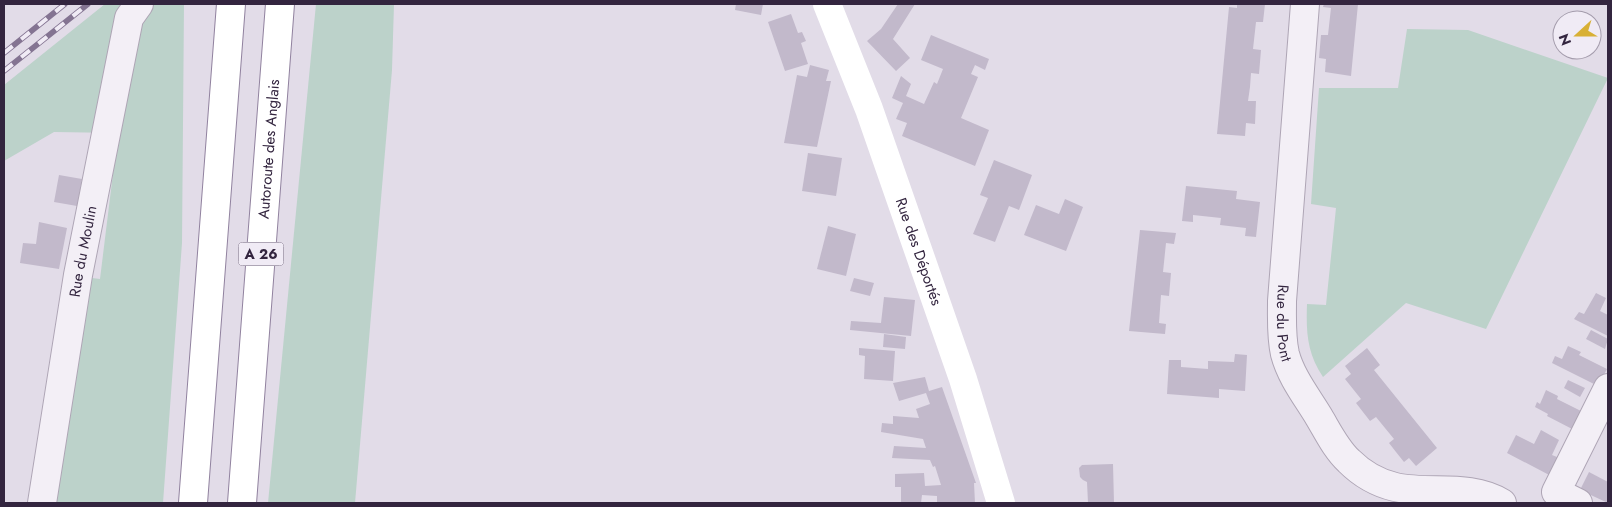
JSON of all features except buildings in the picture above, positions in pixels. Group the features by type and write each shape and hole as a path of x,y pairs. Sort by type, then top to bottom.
{"main road":[{"path":"194,503 231,4"},
{"name":"Autoroute des Anglais","path":"242,503 280,4"},
{"name":"Rue des Déportés","path":"827,4 869,109 963,379 1001,503"}],"street":[{"name":"Rue du Moulin","path":"42,503 78,275 129,18 139,4"},
{"name":"Rue du Pont","path":"1305,4 1282,301 1282,338 1291,370 1338,448 1348,461 1360,471 1393,486 1412,490 1460,490 1488,496 1502,503"},
{"path":"1578,503 1556,492 1608,388"}],"green space":[{"path":"105,4 184,4 182,243 163,503 34,503 68,275 100,279 118,133 54,132 4,161 4,85"},
{"path":"316,4 394,4 392,70 355,503 268,503"},
{"path":"1407,29 1468,30 1608,78 1486,329 1406,303 1323,377 1314,359 1309,342 1307,304 1326,305 1336,208 1311,204 1319,88 1398,88"}],"railway":[{"path":"4,53 65,4"},
{"path":"4,71 88,4"}]}
